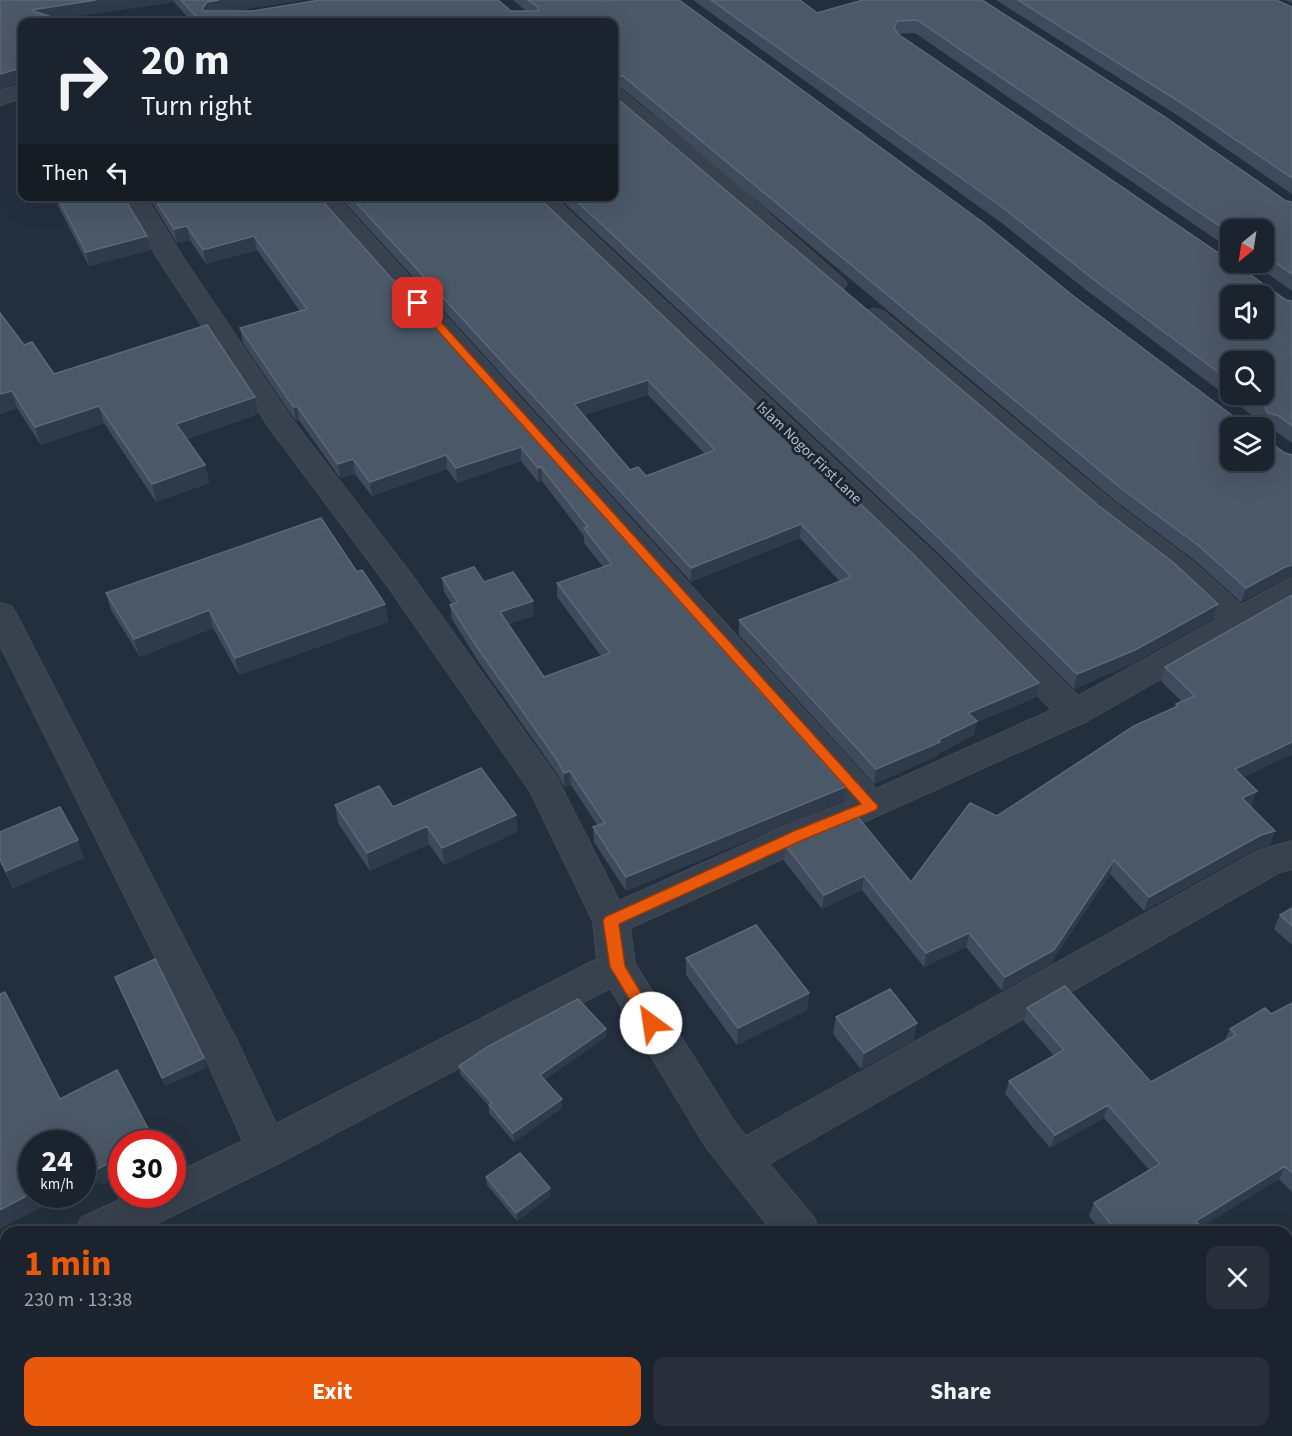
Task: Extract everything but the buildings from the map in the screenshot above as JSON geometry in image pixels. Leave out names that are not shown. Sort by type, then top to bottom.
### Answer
[{"type":"street","points":[[0,98],[18,92]]},
{"type":"street","points":[[618,99],[1107,512],[1182,569],[1239,621]]},
{"type":"street","points":[[136,201],[171,259],[281,424],[400,581],[544,785],[610,921],[617,967],[720,1134],[794,1226]]},
{"type":"street","points":[[326,201],[871,806]]},
{"type":"street","name":"Islam Nogor First Lane","points":[[543,201],[925,562],[1075,714]]},
{"type":"street","points":[[610,921],[1075,714],[1292,590]]},
{"type":"street","points":[[0,614],[225,1057],[267,1149]]},
{"type":"street","points":[[740,1160],[1270,861],[1292,855]]},
{"type":"street","points":[[108,1226],[267,1149],[617,967]]},
{"type":"route","points":[[418,303],[871,806],[800,835],[610,921],[617,967],[651,1023]]}]
